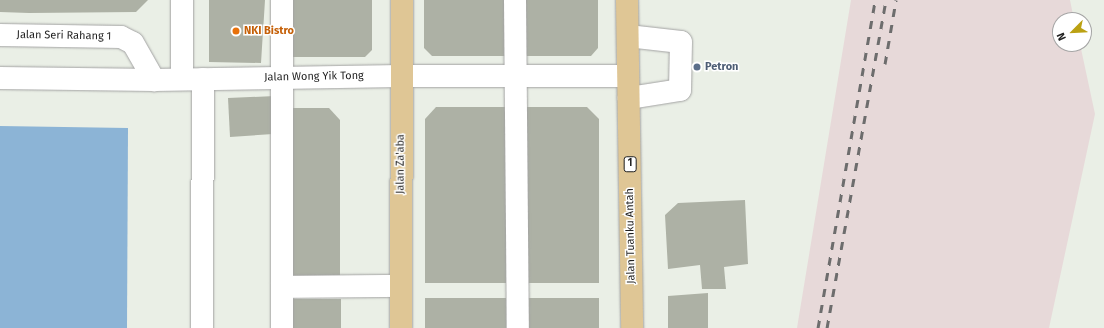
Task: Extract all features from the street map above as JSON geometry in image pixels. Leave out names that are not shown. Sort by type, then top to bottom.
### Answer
[{"type":"highway","name":"Jalan Za'aba","points":[[401,328],[402,0]]},
{"type":"highway","name":"Jalan Tuanku Antah","points":[[627,0],[632,328]]},
{"type":"street","points":[[182,0],[192,79],[202,328]]},
{"type":"street","points":[[282,0],[282,328]]},
{"type":"street","points":[[515,0],[518,328]]},
{"type":"street","name":"Jalan Seri Rahang 1","points":[[0,36],[121,37],[132,43],[143,58],[154,80]]},
{"type":"street","points":[[628,36],[681,42],[680,90],[629,98]]},
{"type":"street","name":"Jalan Wong Yik Tong","points":[[0,78],[154,80],[282,77],[628,76]]},
{"type":"street","points":[[282,287],[401,286]]},
{"type":"shaded area","points":[[851,0],[1070,0],[1072,12],[1052,12],[1052,52],[1082,52],[1095,114],[1049,328],[797,328]]},
{"type":"shaded area","points":[[0,126],[128,128],[127,328],[0,328]]},
{"type":"building","points":[[0,0],[148,0],[136,12],[29,13],[0,12]]},
{"type":"building","name":"NKI Bistro","points":[[209,0],[265,0],[261,63],[209,62]]},
{"type":"building","points":[[291,0],[372,0],[372,50],[365,57],[291,57]]},
{"type":"building","points":[[424,0],[505,0],[505,56],[432,56],[424,48]]},
{"type":"building","points":[[521,0],[598,0],[598,48],[591,56],[521,56]]},
{"type":"building","points":[[275,96],[273,134],[230,137],[228,98]]},
{"type":"building","points":[[436,107],[506,107],[506,283],[425,283],[425,119]]},
{"type":"building","points":[[521,107],[587,107],[599,119],[599,283],[522,283]]},
{"type":"building","points":[[286,108],[329,108],[340,120],[340,283],[286,283]]},
{"type":"building","points":[[745,200],[748,264],[724,267],[726,289],[702,289],[700,265],[668,269],[665,215],[678,203]]},
{"type":"building","points":[[708,293],[708,328],[668,328],[668,296]]},
{"type":"building","points":[[425,298],[506,298],[506,328],[425,328]]},
{"type":"building","points":[[521,298],[599,298],[599,328],[522,328]]},
{"type":"building","points":[[287,299],[341,299],[341,328],[287,328]]},
{"type":"railway","points":[[818,328],[875,0]]},
{"type":"railway","points":[[827,328],[886,0]]},
{"type":"railway","points":[[885,64],[896,0]]},
{"type":"place","name":"NKI Bistro","points":[[236,31]]},
{"type":"place","name":"Petron","points":[[697,67]]}]
